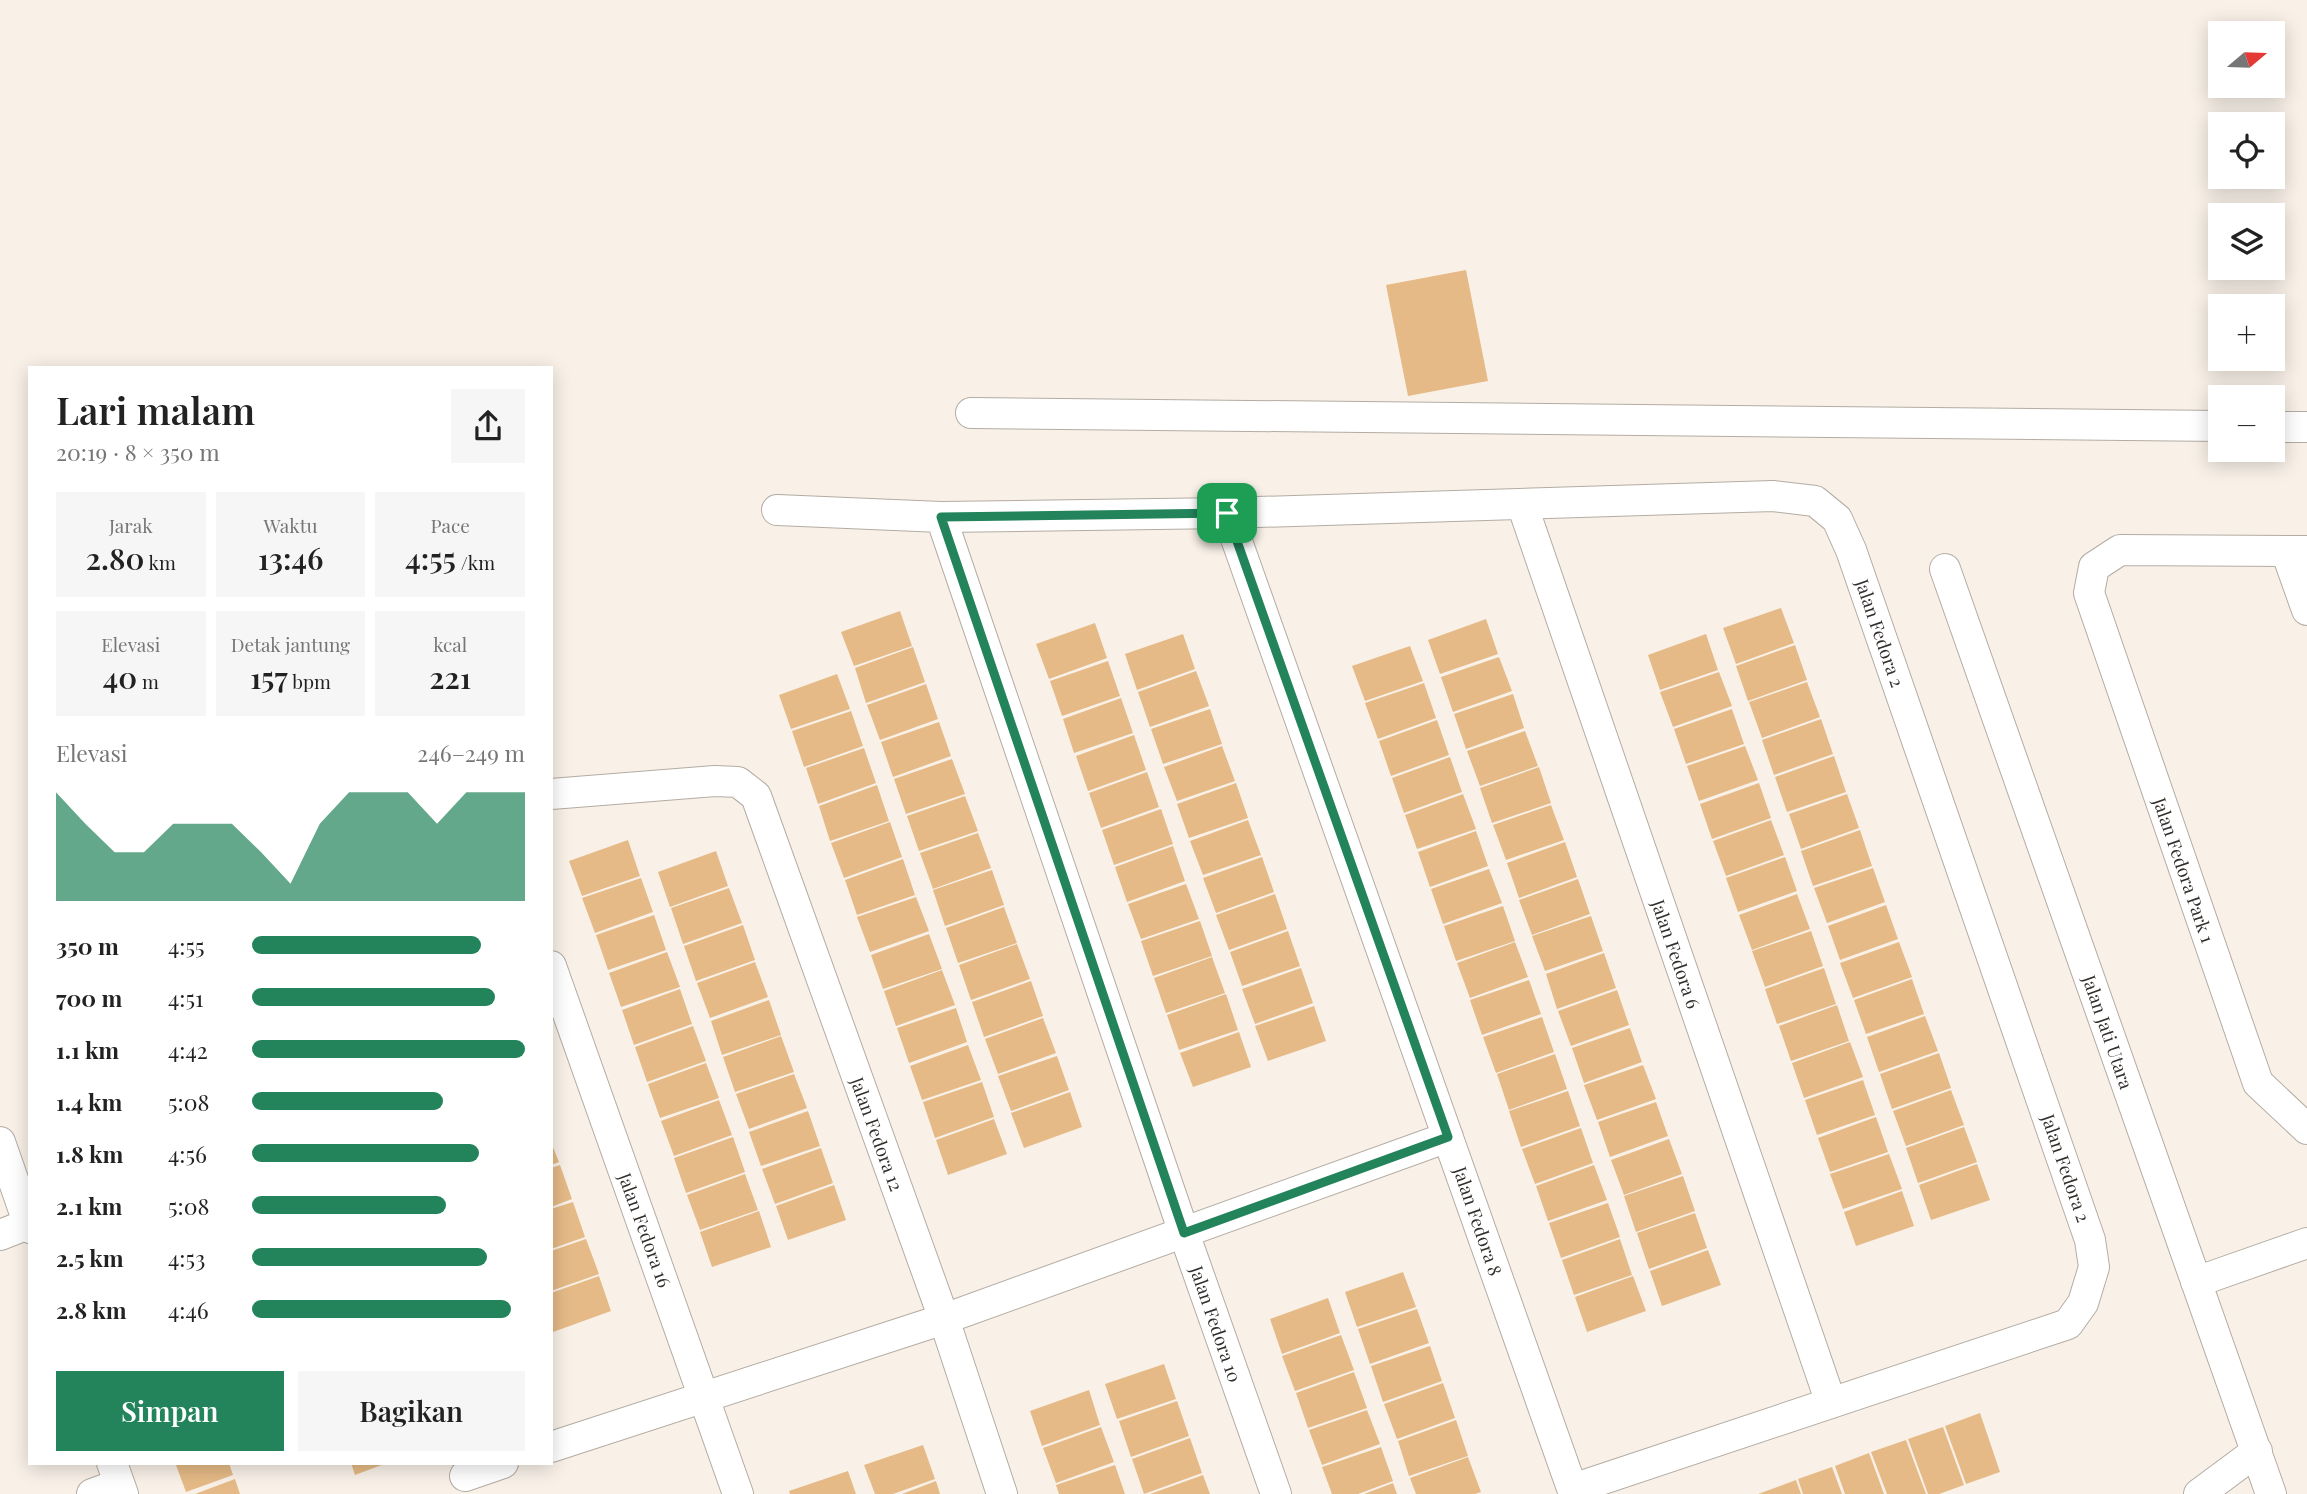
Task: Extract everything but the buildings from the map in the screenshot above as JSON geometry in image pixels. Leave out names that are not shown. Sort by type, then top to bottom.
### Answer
[{"type":"street","points":[[971,413],[2208,426]]},
{"type":"street","points":[[2285,427],[2307,427]]},
{"type":"street","name":"Jalan Fedora 2","points":[[1522,504],[1773,496],[1815,501],[1837,519],[1851,550],[2090,1240],[2094,1267],[2083,1303],[2068,1324],[1573,1492]]},
{"type":"street","points":[[777,510],[941,517],[1227,513],[1522,504]]},
{"type":"street","name":"Jalan Fedora 6","points":[[1522,504],[1831,1403]]},
{"type":"street","name":"Jalan Fedora 8","points":[[1227,513],[1573,1492]]},
{"type":"street","name":"Jalan Fedora 10","points":[[941,517],[1184,1233],[1276,1494]]},
{"type":"street","name":"Jalan Fedora Park 1","points":[[2297,551],[2120,550],[2094,567],[2089,593],[2258,1083],[2307,1129]]},
{"type":"street","points":[[2297,551],[2307,610]]},
{"type":"street","name":"Jalan Jati Utara","points":[[1945,569],[2271,1494]]},
{"type":"street","name":"Jalan Fedora 12","points":[[553,794],[715,781],[738,782],[756,796],[944,1319],[1002,1494]]},
{"type":"street","name":"Jalan Fedora 16","points":[[553,972],[738,1494]]},
{"type":"street","points":[[553,1446],[944,1319],[1448,1137]]},
{"type":"street","points":[[0,1142],[28,1223]]},
{"type":"street","points":[[0,1235],[28,1226]]},
{"type":"street","points":[[2196,1282],[2307,1243]]},
{"type":"street","points":[[2199,1494],[2257,1451]]},
{"type":"street","points":[[466,1478],[498,1465]]},
{"type":"street","points":[[92,1494],[118,1480]]},
{"type":"route","points":[[1227,513],[1448,1137],[1184,1233],[941,517],[1227,513]]}]
